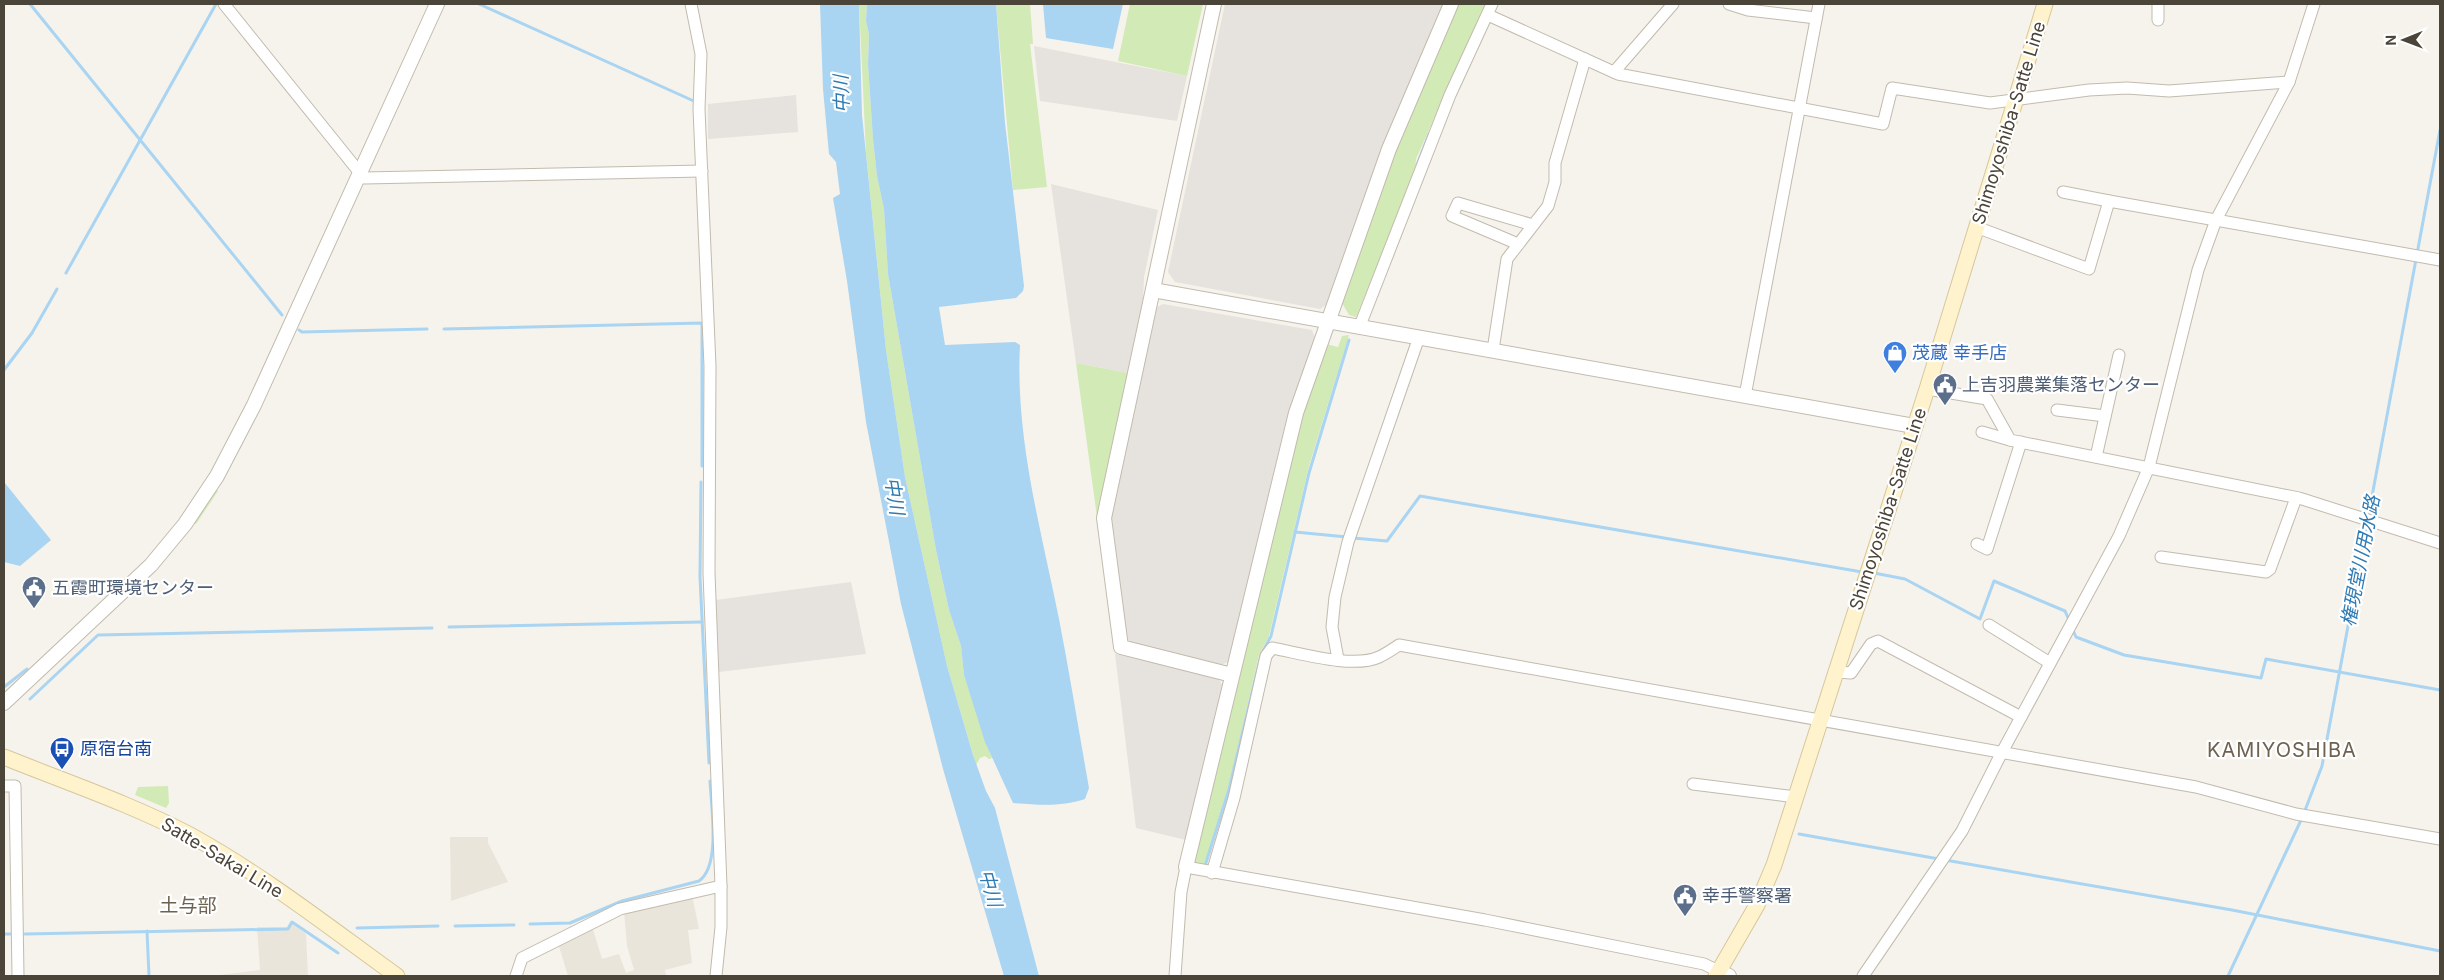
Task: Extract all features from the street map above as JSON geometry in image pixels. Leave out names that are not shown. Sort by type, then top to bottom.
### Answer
[{"type":"main road","name":"Shimoyoshiba-Satte Line","points":[[1722,975],[1757,905],[1774,865],[1926,389],[2045,4]]},
{"type":"main road","name":"Satte-Sakai Line","points":[[4,757],[144,813],[190,835],[252,872],[397,976]]},
{"type":"street","points":[[224,4],[364,178],[702,171]]},
{"type":"street","points":[[4,703],[151,565],[198,505],[217,476],[254,405],[437,4]]},
{"type":"street","points":[[691,4],[701,54],[702,171],[710,366],[709,573],[721,886],[721,927],[716,976]]},
{"type":"street","points":[[1214,4],[1104,518],[1122,647],[1232,675]]},
{"type":"street","points":[[1176,976],[1181,892],[1186,867],[1296,413],[1389,149],[1451,4]]},
{"type":"street","points":[[1359,328],[1450,94],[1492,4]]},
{"type":"street","points":[[1614,72],[1673,4]]},
{"type":"street","points":[[1729,4],[1748,10],[1816,18]]},
{"type":"street","points":[[1745,396],[1819,4]]},
{"type":"street","points":[[2158,4],[2158,20]]},
{"type":"street","points":[[1863,976],[1962,831],[2001,754],[2119,536],[2149,467],[2198,270],[2216,220],[2289,82],[2314,4]]},
{"type":"street","points":[[1488,16],[1614,72],[1883,124],[1892,88],[1990,103],[2088,90],[2127,88],[2169,91],[2289,82]]},
{"type":"street","points":[[1493,350],[1508,259],[1548,206],[1556,182],[1555,163],[1585,59]]},
{"type":"street","points":[[2063,192],[2440,260]]},
{"type":"street","points":[[1976,227],[2089,269],[2109,201]]},
{"type":"street","points":[[1518,244],[1452,216],[1458,203],[1533,224]]},
{"type":"street","points":[[1153,290],[1914,426]]},
{"type":"street","points":[[1338,660],[1333,620],[1335,597],[1348,542],[1419,338]]},
{"type":"street","points":[[2096,457],[2118,356]]},
{"type":"street","points":[[1926,389],[1987,399],[2016,441],[1987,549],[1977,544]]},
{"type":"street","points":[[2057,410],[2105,416]]},
{"type":"street","points":[[1982,432],[2016,441],[2296,498],[2440,543]]},
{"type":"street","points":[[2161,557],[2266,572],[2270,569],[2296,498]]},
{"type":"street","points":[[1989,625],[2050,662]]},
{"type":"street","points":[[1836,672],[1851,673],[1871,644],[1878,641],[2021,717]]},
{"type":"street","points":[[1212,873],[1234,798],[1266,656],[1272,648],[1338,660],[1363,661],[1378,658],[1399,645],[1822,719],[2001,754],[2196,787],[2296,814],[2440,839]]},
{"type":"street","points":[[1693,784],[1796,797]]},
{"type":"street","points":[[4,786],[16,786],[18,976]]},
{"type":"street","points":[[1186,867],[1520,927],[1704,964],[1722,975]]},
{"type":"street","points":[[516,976],[522,958],[620,908],[721,886]]},
{"type":"shaded area","points":[[1225,4],[1443,4],[1383,144],[1326,305],[1320,309],[1175,282],[1168,272]]},
{"type":"shaded area","points":[[1034,46],[1187,76],[1177,121],[1040,101]]},
{"type":"shaded area","points":[[796,95],[798,132],[708,139],[708,104]]},
{"type":"shaded area","points":[[1051,184],[1158,210],[1144,277],[1143,300],[1128,373],[1076,363]]},
{"type":"shaded area","points":[[1163,304],[1312,330],[1315,338],[1287,417],[1228,662],[1221,665],[1132,644],[1127,638],[1111,515],[1157,307]]},
{"type":"shaded area","points":[[851,582],[866,654],[719,672],[716,600]]},
{"type":"shaded area","points":[[1115,654],[1218,678],[1223,686],[1186,840],[1136,828]]},
{"type":"shaded area","points":[[450,837],[488,837],[488,843],[508,882],[451,901]]},
{"type":"shaded area","points":[[692,895],[699,929],[688,930],[692,963],[665,970],[666,976],[568,976],[558,943],[592,926],[602,959],[619,954],[626,973],[634,970],[627,946],[624,911]]},
{"type":"shaded area","points":[[290,922],[306,934],[308,976],[212,976],[260,970],[257,927],[287,927]]},
{"type":"green space","points":[[859,4],[867,4],[866,21],[869,34],[868,64],[873,139],[877,176],[884,209],[888,274],[936,550],[949,610],[961,646],[964,675],[992,758],[989,759],[985,756],[980,758],[976,765],[947,666],[905,477],[886,350],[866,153]]},
{"type":"green space","points":[[996,4],[1030,4],[1033,44],[1030,44],[1047,187],[1013,190]]},
{"type":"green space","points":[[1130,4],[1203,4],[1187,76],[1118,61]]},
{"type":"green space","points":[[1456,4],[1485,4],[1416,159],[1415,172],[1356,317],[1349,315],[1341,301],[1392,157]]},
{"type":"green space","points":[[1349,335],[1309,466],[1269,636],[1259,655],[1230,780],[1204,867],[1195,866],[1192,861],[1301,412],[1326,344],[1338,347],[1342,336]]},
{"type":"green space","points":[[1076,363],[1128,373],[1097,517]]},
{"type":"green space","points":[[215,490],[218,491],[196,524],[192,522]]},
{"type":"green space","points":[[168,786],[169,803],[166,808],[135,795],[138,787]]},
{"type":"water","name":"中川","points":[[820,4],[859,4],[862,115],[886,350],[905,477],[947,666],[973,755],[986,791],[995,808],[1039,976],[1004,976],[943,769],[901,604],[866,422],[847,281],[833,198],[840,194],[836,162],[829,154],[823,89]]},
{"type":"water","points":[[867,4],[996,4],[1005,123],[1024,286],[1023,291],[1016,298],[939,307],[945,345],[1015,342],[1020,345],[1021,414],[1025,449],[1063,640],[1089,788],[1085,799],[1076,802],[1050,805],[1013,803],[985,742],[964,675],[961,646],[949,610],[936,550],[888,274],[884,209],[877,176],[873,139],[868,64],[869,34],[866,21]]},
{"type":"water","points":[[1043,4],[1123,4],[1113,49],[1046,38]]},
{"type":"water","points":[[4,482],[51,540],[20,566],[4,562]]},
{"type":"waterway","points":[[30,4],[282,315]]},
{"type":"waterway","points":[[66,273],[216,4]]},
{"type":"waterway","points":[[479,4],[696,102]]},
{"type":"waterway","name":"権現堂川用水路","points":[[2368,518],[2440,130]]},
{"type":"waterway","points":[[1417,165],[1429,134]]},
{"type":"waterway","points":[[4,370],[32,333],[57,289]]},
{"type":"waterway","points":[[444,329],[702,323],[702,466]]},
{"type":"waterway","points":[[299,330],[302,332],[427,329]]},
{"type":"waterway","points":[[1205,866],[1229,789],[1261,655],[1271,636],[1309,473],[1349,340]]},
{"type":"waterway","points":[[701,482],[700,577],[709,763]]},
{"type":"waterway","points":[[1353,538],[1387,541],[1420,496],[1862,572]]},
{"type":"waterway","name":"権現堂川用水路","points":[[2304,813],[2322,766],[2367,524]]},
{"type":"waterway","points":[[1295,532],[1347,537]]},
{"type":"waterway","points":[[1874,573],[1905,579],[1980,619],[1994,581],[2065,611],[2069,620]]},
{"type":"waterway","points":[[449,627],[702,622]]},
{"type":"waterway","points":[[30,699],[98,635],[432,628]]},
{"type":"waterway","points":[[2072,628],[2076,637],[2124,655],[2261,678],[2266,659],[2440,690]]},
{"type":"waterway","points":[[4,687],[27,669]]},
{"type":"waterway","points":[[530,924],[570,923],[622,901],[699,881],[706,873],[712,849],[713,820],[710,781]]},
{"type":"waterway","name":"権現堂川用水路","points":[[2228,976],[2302,818]]},
{"type":"waterway","points":[[1799,834],[1939,859]]},
{"type":"waterway","points":[[1945,860],[2232,910],[2440,951]]},
{"type":"waterway","points":[[25,934],[288,929],[292,922],[338,953]]},
{"type":"waterway","points":[[455,926],[514,925]]},
{"type":"waterway","points":[[357,928],[438,926]]},
{"type":"waterway","points":[[147,931],[149,976]]},
{"type":"waterway","points":[[4,934],[10,934]]},
{"type":"place","name":"茂蔵 幸手店","points":[[1895,374]]},
{"type":"place","name":"上吉羽農業集落センター","points":[[1945,406]]},
{"type":"place","name":"五霞町環境センター","points":[[34,609]]},
{"type":"place","name":"原宿台南","points":[[62,770]]},
{"type":"place","name":"幸手警察署","points":[[1685,917]]},
{"type":"district","name":"KAMIYOSHIBA","points":[[2282,750]]},
{"type":"district","name":"土与部","points":[[188,905]]}]
